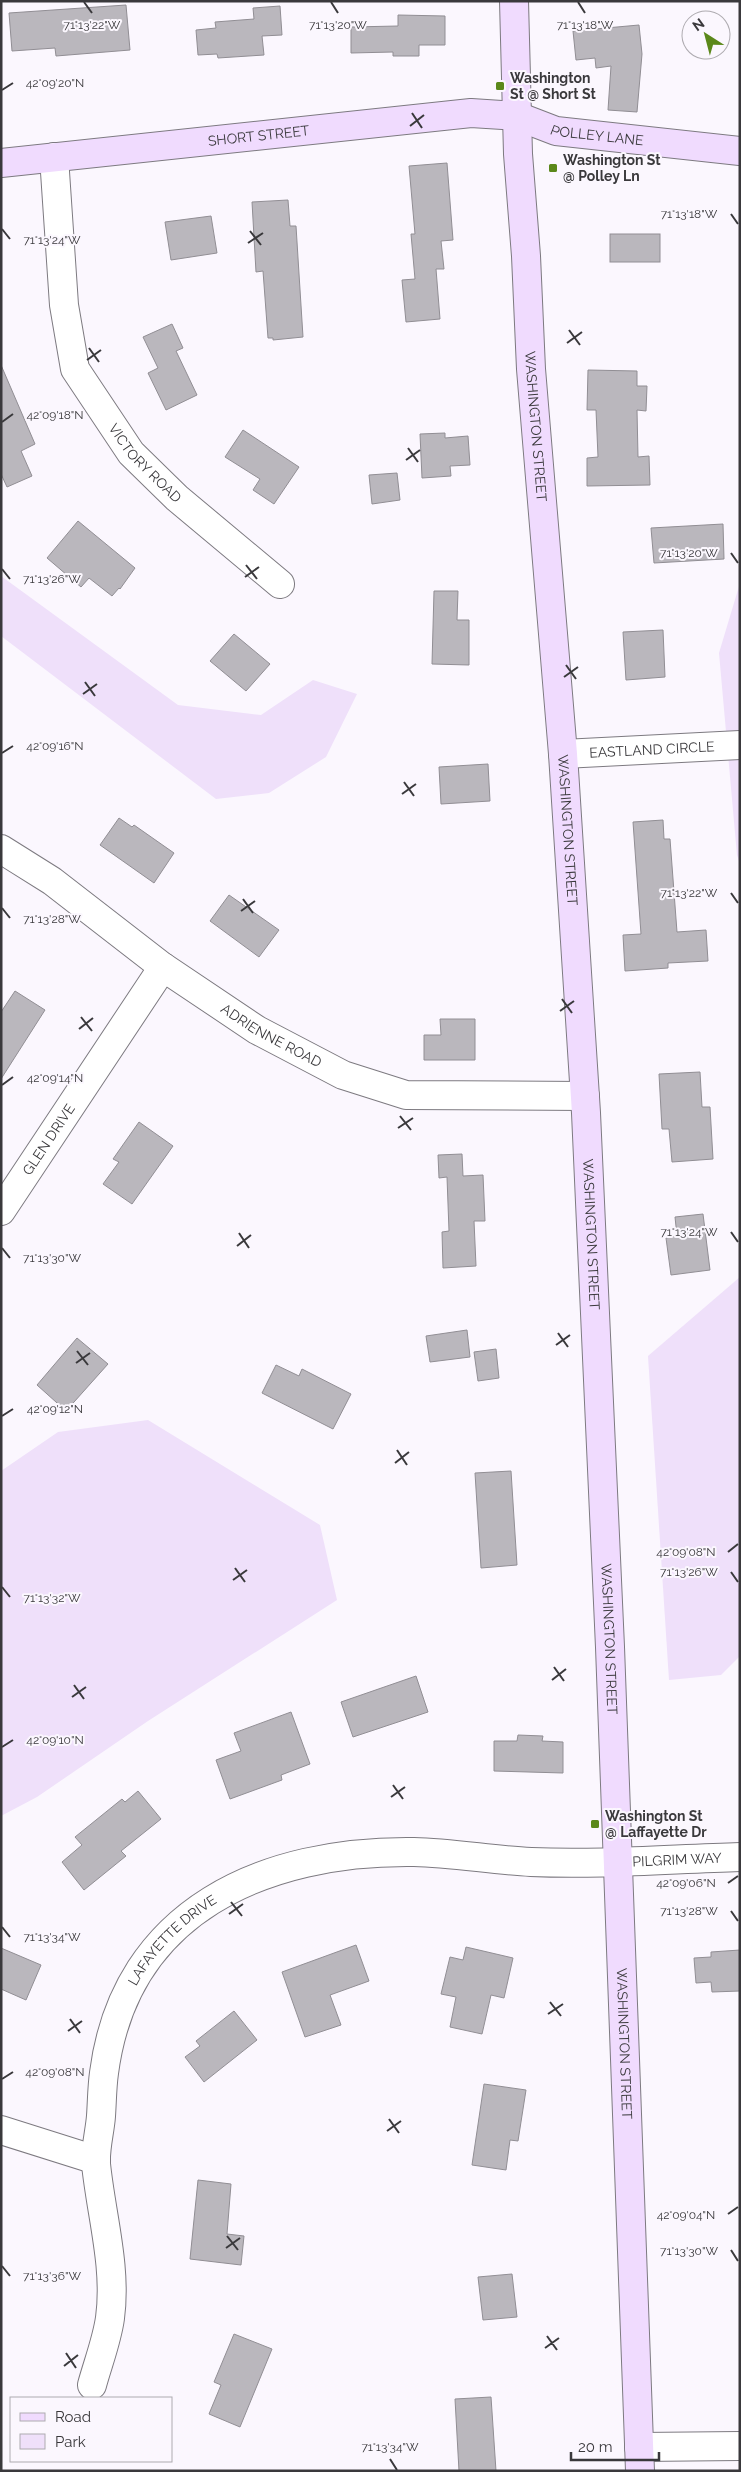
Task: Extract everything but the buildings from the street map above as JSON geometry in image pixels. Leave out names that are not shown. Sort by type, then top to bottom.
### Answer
[{"type":"main road","name":"WASHINGTON STREET","points":[[514,1],[517,116],[531,369],[563,754],[585,1096],[610,1647],[639,2459]]},
{"type":"main road","name":"SHORT STREET","points":[[1,163],[471,113],[517,116]]},
{"type":"main road","name":"POLLEY LANE","points":[[517,116],[556,131],[740,152]]},
{"type":"street","name":"VICTORY ROAD","points":[[54,158],[64,305],[75,369],[131,453],[177,498],[280,584]]},
{"type":"street","name":"EASTLAND CIRCLE","points":[[563,754],[740,745]]},
{"type":"street","name":"ADRIENNE ROAD","points":[[1,849],[52,881],[163,967],[257,1030],[343,1075],[406,1095],[585,1096]]},
{"type":"street","name":"GLEN DRIVE","points":[[1,1211],[163,967]]},
{"type":"street","name":"LAFAYETTE DRIVE","points":[[92,2385],[110,2318],[111,2270],[96,2160],[110,2032],[131,1981],[160,1942],[201,1906],[239,1885],[291,1865],[343,1857],[415,1852],[533,1862],[617,1861]]},
{"type":"street","name":"PILGRIM WAY","points":[[617,1861],[740,1857]]},
{"type":"street","points":[[1,2130],[96,2160]]},
{"type":"street","points":[[639,2459],[740,2446]]},
{"type":"green space","points":[[1,576],[178,705],[261,715],[313,680],[357,694],[326,757],[269,793],[216,799],[1,636]]},
{"type":"green space","points":[[740,583],[740,864],[737,855],[719,653]]},
{"type":"green space","points":[[740,1277],[740,1656],[721,1675],[669,1680],[648,1356]]},
{"type":"green space","points":[[148,1420],[320,1525],[337,1600],[148,1721],[37,1797],[1,1816],[1,1471],[58,1432]]},
{"type":"place","name":"Washington St @ Short St","points":[[500,86]]},
{"type":"place","name":"Washington St @ Polley Ln","points":[[553,168]]},
{"type":"place","name":"Washington St @ Laffayette Dr","points":[[595,1824]]}]
